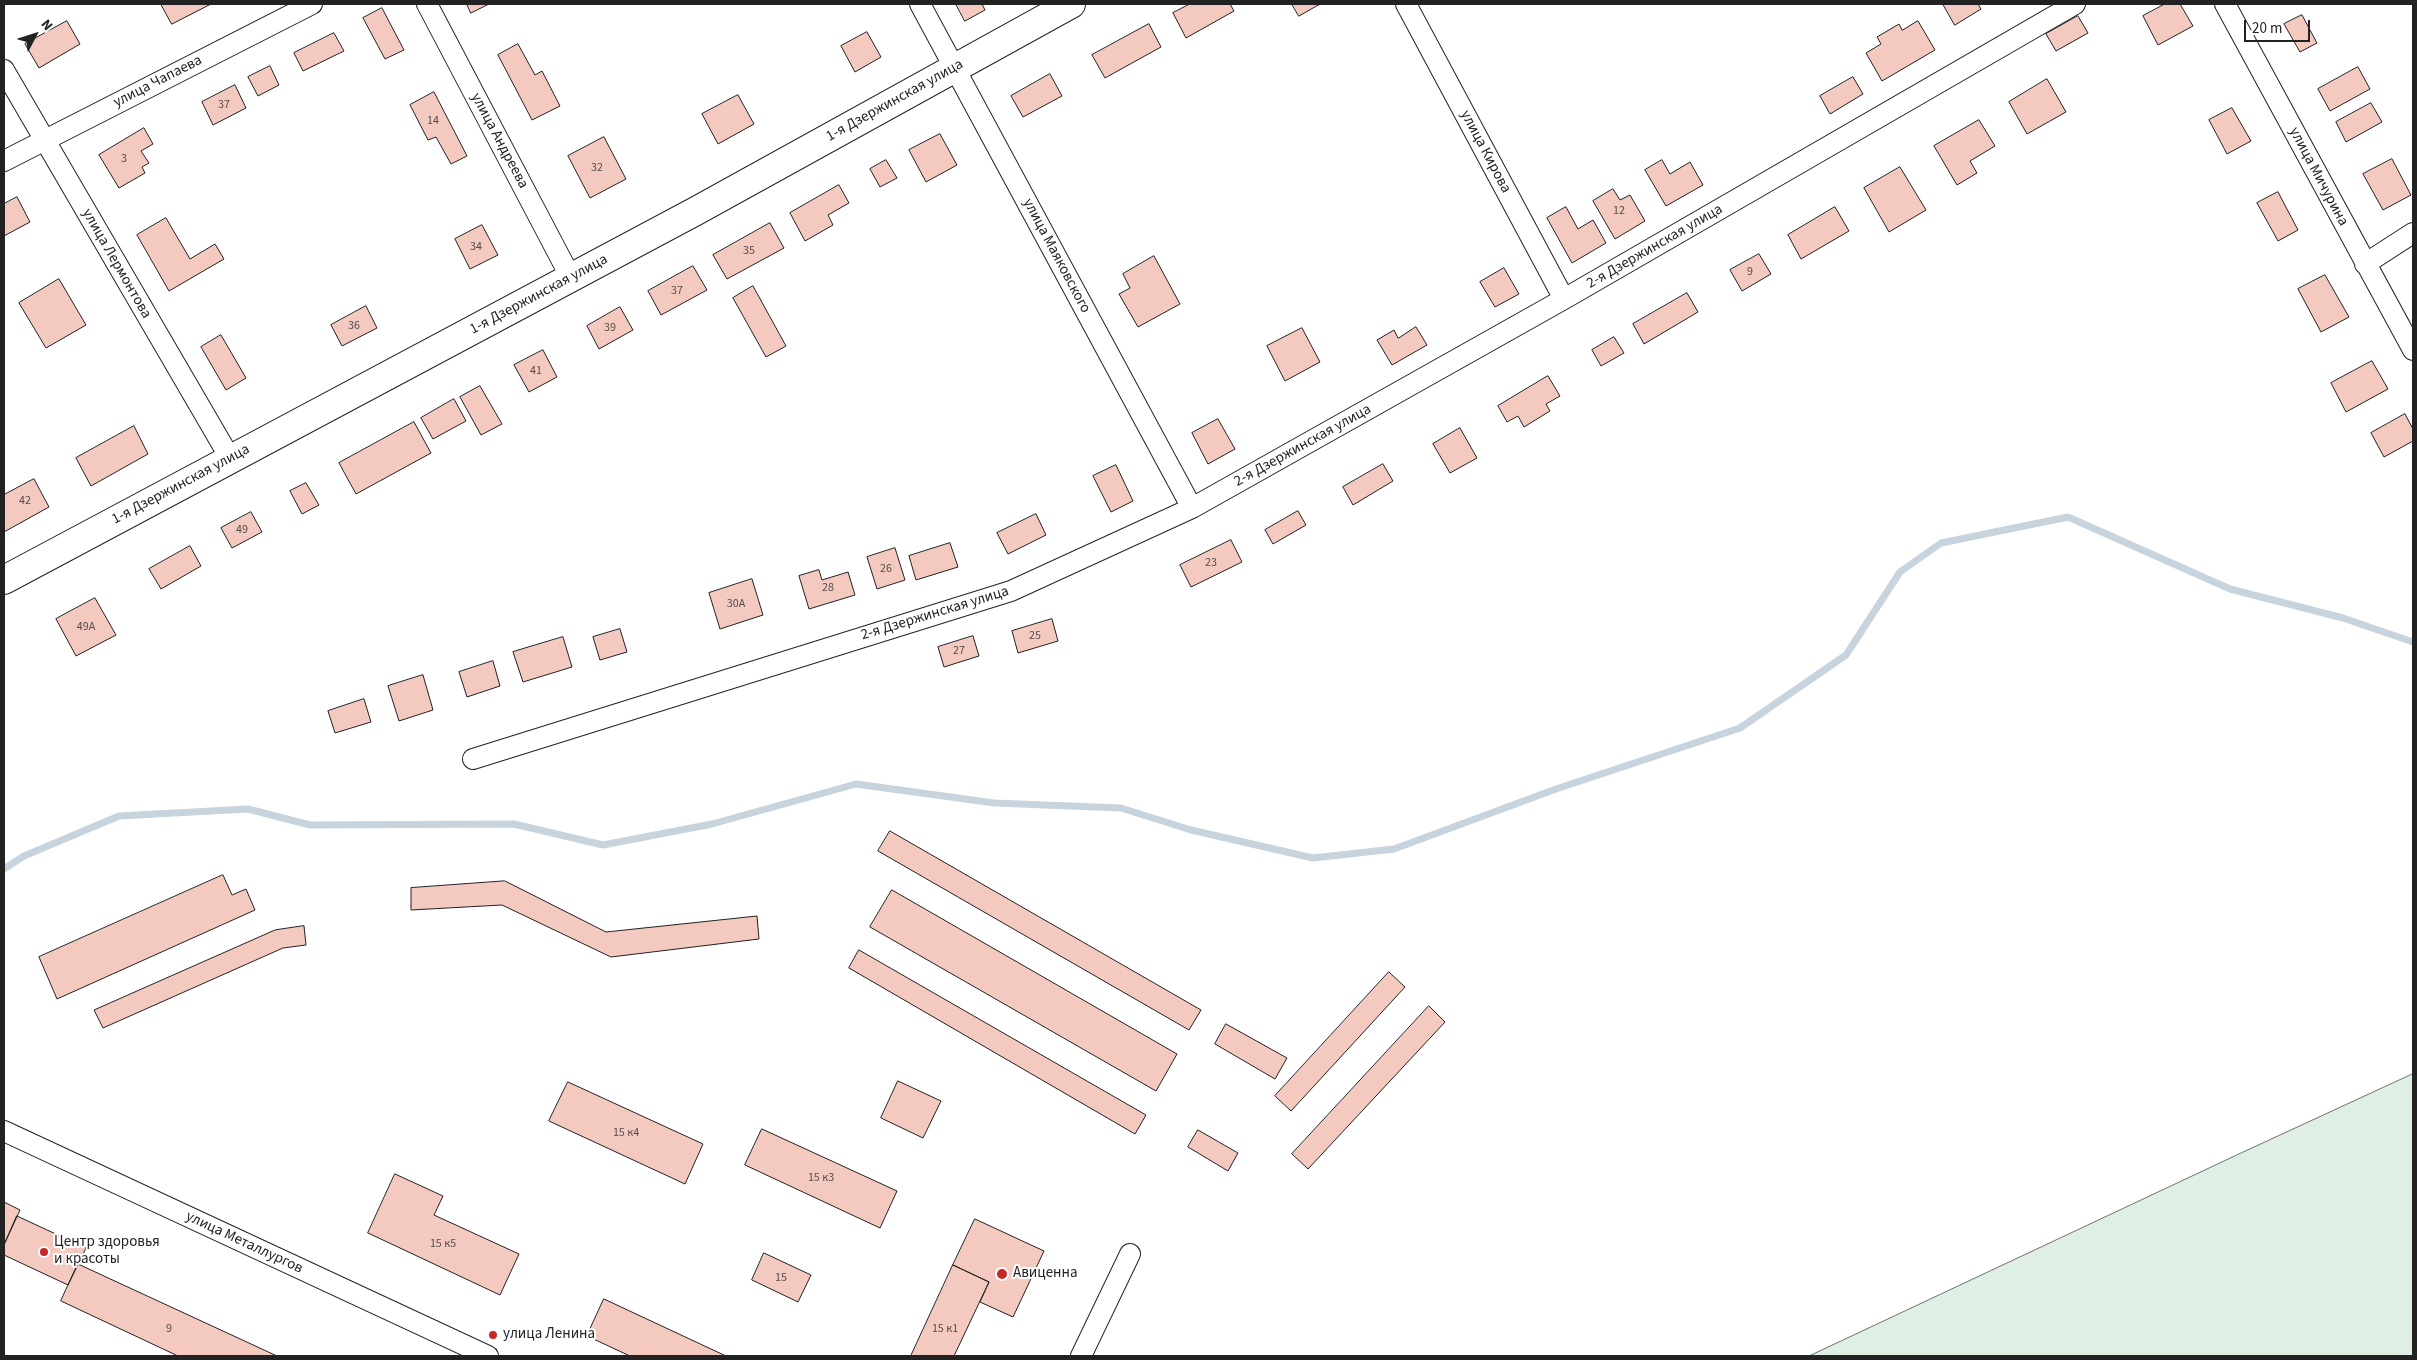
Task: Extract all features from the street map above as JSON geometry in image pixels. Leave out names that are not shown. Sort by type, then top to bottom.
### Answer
[{"type":"street","name":"улица Чапаева","points":[[4,161],[312,4]]},
{"type":"street","name":"улица Андреева","points":[[427,4],[571,278]]},
{"type":"street","name":"улица Маяковского","points":[[920,4],[1192,508]]},
{"type":"street","name":"1-я Дзержинская улица","points":[[4,580],[230,458],[696,212],[1071,4]]},
{"type":"street","name":"улица Кирова","points":[[1406,4],[1564,299]]},
{"type":"street","name":"2-я Дзержинская улица","points":[[473,759],[1011,591],[1192,508],[1564,299],[2075,4]]},
{"type":"street","name":"улица Мичурина","points":[[2225,4],[2413,350]]},
{"type":"street","name":"улица Лермонтова","points":[[4,70],[230,458]]},
{"type":"street","points":[[2365,264],[2413,233]]},
{"type":"street","name":"улица Металлургов","points":[[4,1131],[487,1356]]},
{"type":"street","points":[[1081,1356],[1130,1254]]},
{"type":"green space","points":[[2413,1074],[2413,1356],[1809,1356],[2241,1153]]},
{"type":"building","points":[[161,4],[211,4],[172,24]]},
{"type":"building","points":[[467,4],[489,4],[471,13]]},
{"type":"building","points":[[956,4],[982,4],[985,10],[965,21]]},
{"type":"building","points":[[1190,4],[1230,4],[1234,11],[1186,38],[1173,13]]},
{"type":"building","points":[[1292,4],[1320,4],[1299,16]]},
{"type":"building","points":[[1943,4],[1978,4],[1981,9],[1955,25]]},
{"type":"building","points":[[2165,4],[2180,4],[2193,26],[2158,45],[2143,16]]},
{"type":"building","points":[[382,8],[404,50],[385,59],[363,18]]},
{"type":"building","points":[[2302,15],[2317,43],[2300,52],[2284,24]]},
{"type":"building","points":[[2078,16],[2088,33],[2056,51],[2046,34]]},
{"type":"building","points":[[67,21],[80,44],[39,68],[25,44]]},
{"type":"building","points":[[1918,21],[1935,50],[1882,81],[1866,53],[1881,44],[1877,37],[1899,24],[1902,30]]},
{"type":"building","points":[[1149,24],[1161,47],[1105,78],[1092,55]]},
{"type":"building","points":[[867,32],[881,57],[855,72],[841,46]]},
{"type":"building","points":[[334,33],[344,51],[303,71],[294,53]]},
{"type":"building","points":[[518,44],[535,75],[542,71],[560,106],[532,120],[498,55]]},
{"type":"building","points":[[270,66],[279,85],[258,96],[248,77]]},
{"type":"building","points":[[2358,67],[2370,89],[2330,111],[2318,89]]},
{"type":"building","points":[[1050,74],[1062,96],[1023,117],[1011,96]]},
{"type":"building","points":[[1853,77],[1863,94],[1830,114],[1820,96]]},
{"type":"building","points":[[2047,79],[2066,112],[2027,134],[2009,102]]},
{"type":"building","points":[[235,85],[246,108],[213,125],[202,102]]},
{"type":"building","points":[[434,92],[467,156],[451,164],[436,137],[428,140],[410,105]]},
{"type":"building","points":[[738,95],[754,124],[718,144],[702,114]]},
{"type":"building","points":[[2371,103],[2382,122],[2346,142],[2336,122]]},
{"type":"building","points":[[2232,108],[2251,141],[2227,154],[2209,120]]},
{"type":"building","points":[[1979,120],[1995,146],[1970,161],[1977,173],[1957,185],[1934,146]]},
{"type":"building","points":[[144,128],[153,144],[141,151],[149,163],[142,167],[145,173],[119,188],[99,155]]},
{"type":"building","points":[[940,134],[957,165],[926,182],[909,150]]},
{"type":"building","points":[[604,137],[626,179],[590,198],[568,156]]},
{"type":"building","points":[[2392,159],[2411,195],[2383,210],[2363,174]]},
{"type":"building","points":[[886,160],[897,178],[880,187],[870,169]]},
{"type":"building","points":[[1662,160],[1670,174],[1690,162],[1703,185],[1666,206],[1645,170]]},
{"type":"building","points":[[1900,167],[1926,210],[1889,232],[1864,188]]},
{"type":"building","points":[[839,185],[849,203],[828,215],[833,225],[805,241],[790,213]]},
{"type":"building","points":[[1613,189],[1620,200],[1630,195],[1645,221],[1615,239],[1593,201]]},
{"type":"building","points":[[2278,192],[2298,230],[2278,241],[2257,203]]},
{"type":"building","points":[[17,197],[30,222],[4,236],[4,204]]},
{"type":"building","points":[[1566,207],[1578,229],[1593,220],[1606,243],[1572,263],[1547,218]]},
{"type":"building","points":[[1835,207],[1849,231],[1801,259],[1788,235]]},
{"type":"building","points":[[166,218],[190,259],[215,244],[224,259],[169,291],[137,235]]},
{"type":"building","points":[[770,223],[784,248],[727,279],[713,255]]},
{"type":"building","points":[[482,225],[498,255],[470,269],[455,239]]},
{"type":"building","points":[[1759,254],[1771,274],[1742,291],[1730,270]]},
{"type":"building","points":[[1154,256],[1180,304],[1138,327],[1119,294],[1130,288],[1123,274]]},
{"type":"building","points":[[693,266],[707,290],[661,315],[648,291]]},
{"type":"building","points":[[1504,268],[1519,294],[1495,307],[1480,282]]},
{"type":"building","points":[[2325,275],[2349,317],[2321,332],[2298,289]]},
{"type":"building","points":[[59,279],[86,325],[46,348],[19,303]]},
{"type":"building","points":[[753,286],[786,346],[766,357],[733,298]]},
{"type":"building","points":[[1687,293],[1698,312],[1644,344],[1633,324]]},
{"type":"building","points":[[366,306],[377,328],[342,346],[331,325]]},
{"type":"building","points":[[620,307],[633,330],[599,349],[587,326]]},
{"type":"building","points":[[1416,327],[1427,345],[1392,365],[1377,340],[1394,330],[1398,338]]},
{"type":"building","points":[[1302,328],[1320,362],[1285,381],[1267,346]]},
{"type":"building","points":[[221,335],[246,378],[226,390],[201,347]]},
{"type":"building","points":[[1614,337],[1624,353],[1601,366],[1592,350]]},
{"type":"building","points":[[543,350],[557,377],[529,392],[514,365]]},
{"type":"building","points":[[2372,361],[2388,389],[2346,412],[2331,383]]},
{"type":"building","points":[[1548,376],[1560,396],[1546,404],[1550,411],[1524,427],[1518,416],[1507,422],[1498,406]]},
{"type":"building","points":[[480,386],[502,424],[481,435],[460,397]]},
{"type":"building","points":[[454,399],[466,421],[433,439],[421,418]]},
{"type":"building","points":[[2405,414],[2413,429],[2413,441],[2384,457],[2371,433]]},
{"type":"building","points":[[1218,419],[1235,449],[1208,464],[1192,433]]},
{"type":"building","points":[[414,422],[431,453],[356,494],[339,463]]},
{"type":"building","points":[[134,426],[148,454],[91,486],[76,458]]},
{"type":"building","points":[[1460,428],[1477,458],[1450,473],[1433,444]]},
{"type":"building","points":[[1383,464],[1393,481],[1353,505],[1343,487]]},
{"type":"building","points":[[1116,465],[1133,501],[1111,512],[1093,476]]},
{"type":"building","points":[[34,479],[49,507],[4,532],[4,495]]},
{"type":"building","points":[[306,483],[319,505],[302,514],[290,491]]},
{"type":"building","points":[[1298,511],[1306,525],[1273,544],[1265,530]]},
{"type":"building","points":[[251,512],[262,532],[232,548],[221,528]]},
{"type":"building","points":[[1036,514],[1046,535],[1008,554],[997,533]]},
{"type":"building","points":[[1231,540],[1242,562],[1191,587],[1180,565]]},
{"type":"building","points":[[950,543],[958,567],[916,580],[909,556]]},
{"type":"building","points":[[190,546],[201,566],[161,589],[149,569]]},
{"type":"building","points":[[895,548],[905,580],[877,589],[867,557]]},
{"type":"building","points":[[819,570],[822,580],[848,572],[855,595],[809,609],[799,576]]},
{"type":"building","points":[[752,579],[763,615],[720,629],[709,593]]},
{"type":"building","points":[[95,598],[116,635],[76,656],[56,619]]},
{"type":"building","points":[[1052,619],[1058,641],[1018,653],[1012,631]]},
{"type":"building","points":[[620,629],[627,652],[600,660],[593,637]]},
{"type":"building","points":[[973,636],[979,656],[944,667],[938,647]]},
{"type":"building","points":[[563,637],[572,667],[523,682],[513,652]]},
{"type":"building","points":[[493,661],[500,686],[467,697],[459,672]]},
{"type":"building","points":[[423,675],[433,710],[399,721],[388,686]]},
{"type":"building","points":[[364,699],[371,722],[335,733],[328,711]]},
{"type":"building","points":[[890,831],[1201,1010],[1189,1030],[878,851]]},
{"type":"building","points":[[223,875],[232,895],[246,889],[255,910],[57,999],[39,957]]},
{"type":"building","points":[[505,881],[606,932],[757,916],[759,939],[611,957],[502,905],[411,910],[411,888]]},
{"type":"building","points":[[892,890],[1177,1054],[1156,1091],[870,927]]},
{"type":"building","points":[[304,926],[306,945],[283,948],[103,1028],[94,1010],[275,930]]},
{"type":"building","points":[[859,950],[1146,1115],[1135,1134],[849,968]]},
{"type":"building","points":[[1389,972],[1405,987],[1291,1111],[1275,1096]]},
{"type":"building","points":[[1429,1006],[1445,1022],[1308,1169],[1292,1154]]},
{"type":"building","points":[[1226,1024],[1287,1058],[1275,1079],[1215,1044]]},
{"type":"building","points":[[898,1081],[941,1101],[923,1138],[881,1118]]},
{"type":"building","points":[[568,1082],[703,1144],[685,1184],[549,1121]]},
{"type":"building","points":[[762,1129],[897,1191],[880,1228],[745,1165]]},
{"type":"building","points":[[1198,1130],[1238,1153],[1228,1171],[1188,1147]]},
{"type":"building","points":[[395,1174],[443,1196],[434,1215],[519,1254],[500,1295],[368,1233]]},
{"type":"building","points":[[4,1202],[20,1210],[4,1245]]},
{"type":"building","name":"Центр здоровья и красоты","points":[[17,1216],[86,1248],[68,1285],[4,1255],[4,1245]]},
{"type":"building","name":"Авиценна","points":[[975,1219],[1044,1251],[1013,1317],[980,1302],[989,1282],[953,1265]]},
{"type":"building","points":[[764,1253],[811,1275],[798,1302],[752,1280]]},
{"type":"building","points":[[78,1264],[277,1356],[178,1356],[61,1301]]},
{"type":"building","points":[[953,1265],[989,1282],[954,1356],[911,1356]]},
{"type":"building","points":[[604,1299],[726,1356],[630,1356],[587,1336]]},
{"type":"waterway","points":[[4,869],[24,856],[119,816],[248,809],[310,825],[514,824],[603,845],[712,824],[856,784],[994,803],[1121,808],[1191,830],[1313,858],[1394,849],[1556,789],[1740,728],[1846,655],[1900,572],[1941,543],[2068,517],[2230,589],[2343,618],[2413,642]]},
{"type":"place","name":"Центр здоровья и красоты","points":[[44,1252]]},
{"type":"place","name":"Авиценна","points":[[1002,1274]]},
{"type":"place","name":"улица Ленина","points":[[493,1335]]}]
